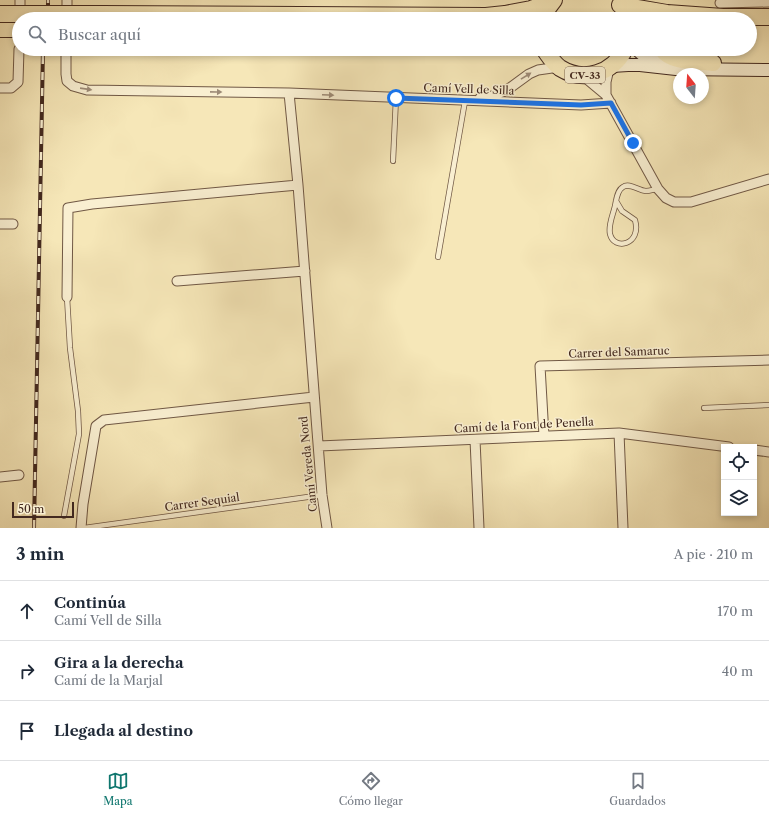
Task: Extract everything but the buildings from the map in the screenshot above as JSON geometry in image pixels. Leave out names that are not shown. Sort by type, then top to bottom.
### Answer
[{"type":"highway","points":[[515,12],[531,9],[553,1]]},
{"type":"highway","points":[[545,12],[553,1]]},
{"type":"highway","points":[[618,2],[663,12]]},
{"type":"highway","points":[[618,2],[623,12]]},
{"type":"highway","points":[[715,12],[721,10]]},
{"type":"highway","points":[[685,12],[721,10],[735,12]]},
{"type":"highway","points":[[0,14],[12,14]]},
{"type":"highway","points":[[757,15],[769,17]]},
{"type":"highway","points":[[0,29],[12,30]]},
{"type":"highway","name":"CV-33","points":[[548,56],[559,68],[570,73],[582,75],[596,74],[610,67],[618,61],[621,56]]},
{"type":"highway","points":[[670,56],[674,58],[713,62]]},
{"type":"street","points":[[20,0],[20,12]]},
{"type":"street","points":[[67,0],[67,12]]},
{"type":"street","points":[[721,10],[769,2]]},
{"type":"street","points":[[0,88],[11,88],[18,82],[20,56]]},
{"type":"street","name":"Camí Vell de Silla","points":[[66,56],[67,81],[73,86],[87,90],[289,93],[581,105],[608,99]]},
{"type":"street","points":[[646,56],[672,64],[701,64],[713,62],[769,63]]},
{"type":"street","name":"CV-33","points":[[610,67],[628,64],[676,69],[769,70]]},
{"type":"street","points":[[608,99],[606,82],[610,67]]},
{"type":"street","points":[[465,101],[492,96],[507,90],[529,74],[538,70],[559,68]]},
{"type":"street","points":[[582,75],[608,99],[658,189],[666,198],[674,202],[691,202],[769,179]]},
{"type":"street","points":[[177,281],[305,270],[289,93]]},
{"type":"street","points":[[67,297],[68,208],[100,203],[298,186]]},
{"type":"street","points":[[0,224],[13,224]]},
{"type":"street","name":"Camí Vereda Nord","points":[[305,270],[322,495],[327,528]]},
{"type":"street","name":"Carrer del Samaruc","points":[[544,436],[540,366],[769,360]]},
{"type":"street","points":[[81,528],[83,504],[96,426],[104,420],[314,397]]},
{"type":"street","points":[[619,433],[623,528]]},
{"type":"street","name":"Camí de la Font de Penella","points":[[318,446],[619,433],[721,446]]},
{"type":"street","points":[[475,440],[479,528]]},
{"type":"street","points":[[757,450],[769,452]]},
{"type":"street","points":[[0,477],[19,475]]},
{"type":"lane","points":[[393,161],[396,98]]},
{"type":"lane","points":[[438,257],[465,101]]},
{"type":"lane","points":[[616,201],[622,211],[635,220],[637,225],[636,232],[632,239],[626,244],[618,243],[613,240],[610,235],[610,227],[616,201],[621,188],[628,185],[646,191],[658,189]]},
{"type":"lane","points":[[64,516],[79,434],[78,411],[70,348],[67,297]]},
{"type":"lane","points":[[704,408],[769,405]]},
{"type":"lane","name":"Carrer Sequial","points":[[84,528],[322,495]]},
{"type":"railway","points":[[48,0],[48,12]]},
{"type":"railway","points":[[34,528],[43,56]]},
{"type":"route","points":[[396,98],[581,105],[611,103],[633,143]]}]
